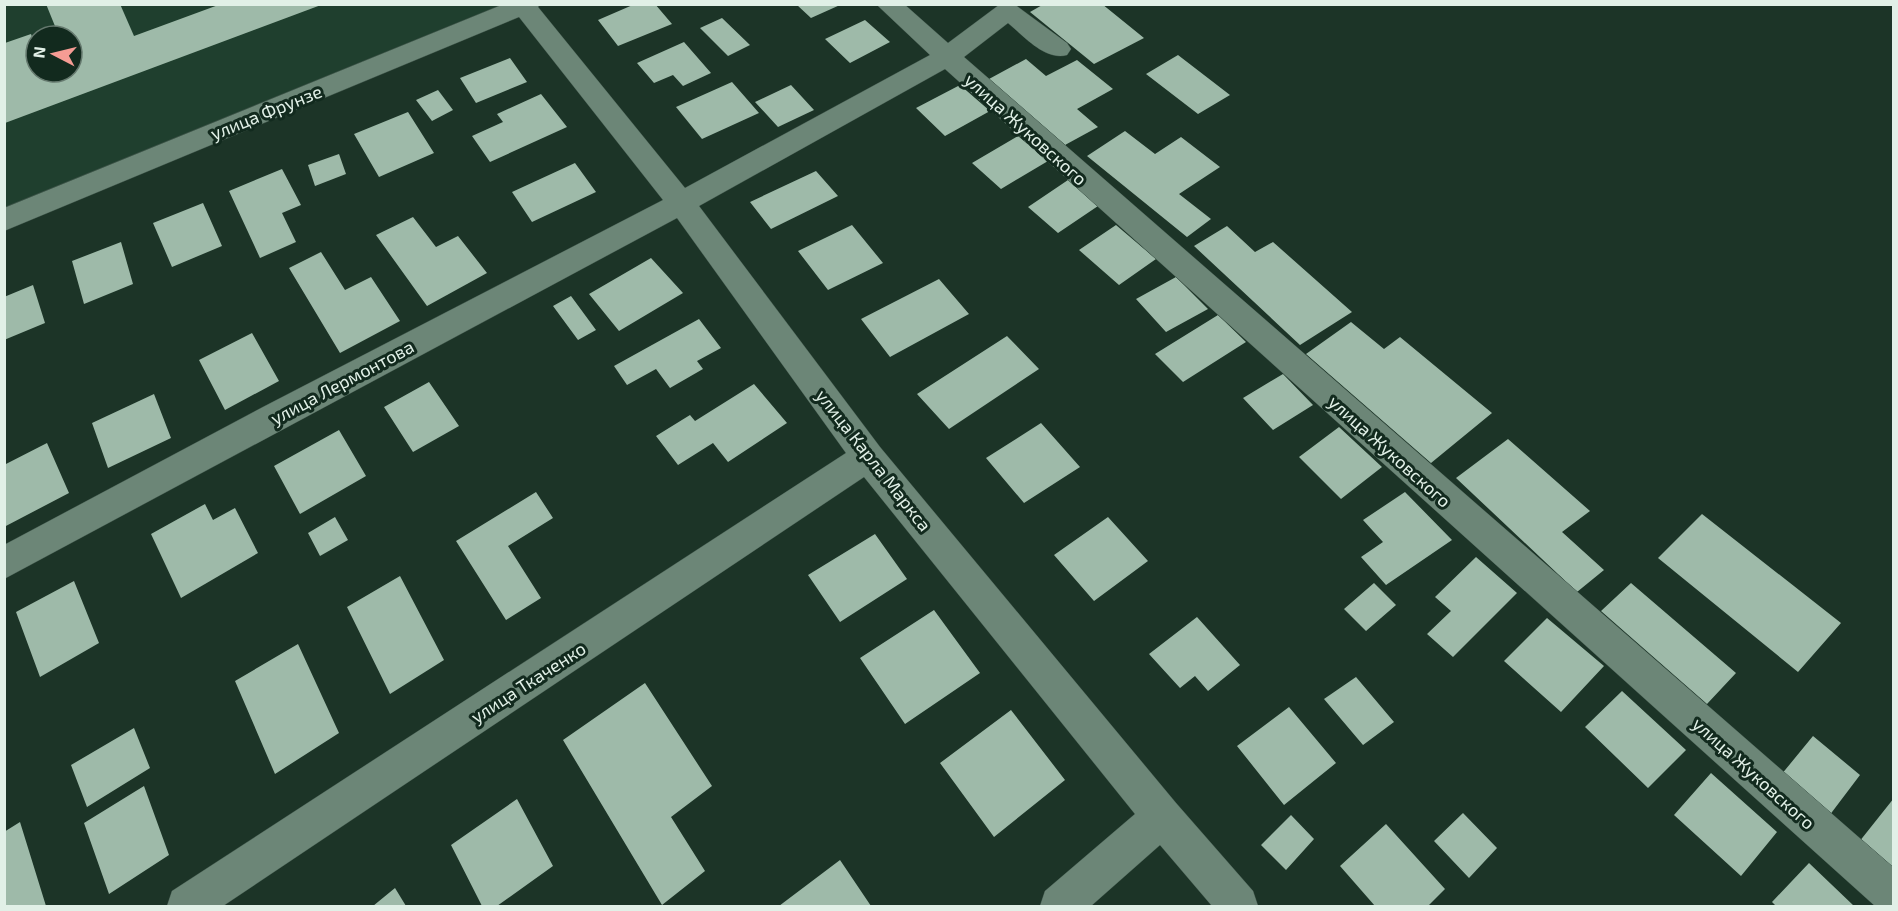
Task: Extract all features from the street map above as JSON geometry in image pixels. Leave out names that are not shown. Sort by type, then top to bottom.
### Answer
[{"type":"street","name":"улица Жуковского","points":[[888,4],[1893,896]]},
{"type":"street","name":"улица Карла Маркса","points":[[525,5],[681,203],[868,457],[1162,817],[1238,906]]},
{"type":"street","name":"улица Фрунзе","points":[[4,220],[525,5]]},
{"type":"street","name":"улица Лермонтова","points":[[4,563],[285,411],[681,203],[946,57],[1008,11],[1058,49]]},
{"type":"street","name":"улица Ткаченко","points":[[187,906],[868,457]]},
{"type":"street","points":[[1060,906],[1162,817]]},
{"type":"shaded area","points":[[5,5],[509,5],[5,227]]},
{"type":"building","points":[[46,4],[120,4],[134,36],[221,4],[321,5],[5,123],[5,43],[24,36],[24,84],[84,84],[84,24],[54,24]]},
{"type":"building","points":[[635,4],[655,4],[672,24],[618,46],[598,20]]},
{"type":"building","points":[[1044,4],[1102,4],[1144,38],[1094,64],[1030,12]]},
{"type":"building","points":[[797,5],[840,5],[811,18]]},
{"type":"building","points":[[722,18],[750,45],[728,56],[700,28]]},
{"type":"building","points":[[865,20],[890,42],[850,63],[825,39]]},
{"type":"building","points":[[684,42],[711,73],[683,86],[673,75],[654,83],[637,63]]},
{"type":"building","points":[[1178,55],[1230,95],[1198,114],[1146,74]]},
{"type":"building","points":[[510,58],[527,82],[476,103],[460,78]]},
{"type":"building","points":[[1026,59],[1046,76],[1077,60],[1113,89],[1077,109],[1098,127],[1065,145],[989,79]]},
{"type":"building","points":[[732,82],[759,113],[702,139],[676,107]]},
{"type":"building","points":[[791,85],[814,110],[778,127],[755,102]]},
{"type":"building","points":[[960,85],[990,111],[945,136],[916,108]]},
{"type":"building","points":[[438,90],[453,110],[432,121],[416,100]]},
{"type":"building","points":[[541,94],[567,127],[490,162],[472,136],[503,122],[497,114]]},
{"type":"building","points":[[408,112],[434,153],[379,177],[354,134]]},
{"type":"building","points":[[1125,131],[1155,154],[1181,137],[1220,167],[1179,194],[1211,219],[1187,237],[1087,156]]},
{"type":"building","points":[[1018,136],[1048,161],[1001,189],[972,163]]},
{"type":"building","points":[[339,154],[346,174],[315,186],[308,165]]},
{"type":"building","points":[[575,163],[596,192],[532,222],[512,192]]},
{"type":"building","points":[[282,169],[301,205],[282,213],[296,242],[260,258],[229,191]]},
{"type":"building","points":[[816,171],[838,196],[771,229],[750,202]]},
{"type":"building","points":[[1068,180],[1098,206],[1058,233],[1028,207]]},
{"type":"building","points":[[203,203],[222,246],[172,267],[153,223]]},
{"type":"building","points":[[413,217],[436,247],[458,236],[487,273],[427,306],[376,235]]},
{"type":"building","points":[[852,225],[883,263],[828,290],[798,251]]},
{"type":"building","points":[[1116,225],[1156,259],[1119,285],[1079,250]]},
{"type":"building","points":[[1227,226],[1255,252],[1273,242],[1352,312],[1300,345],[1194,246]]},
{"type":"building","points":[[121,242],[133,284],[84,304],[72,261]]},
{"type":"building","points":[[321,252],[345,290],[371,277],[400,321],[340,353],[289,268]]},
{"type":"building","points":[[651,258],[683,293],[619,331],[589,294]]},
{"type":"building","points":[[1176,277],[1208,309],[1166,332],[1136,299]]},
{"type":"building","points":[[939,279],[969,314],[890,357],[861,319]]},
{"type":"building","points":[[33,285],[45,323],[4,340],[4,297]]},
{"type":"building","points":[[571,296],[596,330],[578,340],[553,306]]},
{"type":"building","points":[[1218,315],[1246,342],[1183,382],[1155,354]]},
{"type":"building","points":[[699,319],[721,348],[697,361],[703,369],[670,388],[656,369],[627,385],[614,366]]},
{"type":"building","points":[[1351,322],[1384,349],[1400,337],[1492,413],[1431,463],[1306,354]]},
{"type":"building","points":[[252,333],[279,381],[225,410],[199,360]]},
{"type":"building","points":[[1007,336],[1039,369],[949,429],[917,394]]},
{"type":"building","points":[[1283,374],[1313,405],[1273,430],[1243,398]]},
{"type":"building","points":[[429,382],[459,426],[413,452],[384,407]]},
{"type":"building","points":[[754,384],[787,423],[728,462],[713,443],[678,465],[656,436],[690,415],[695,421]]},
{"type":"building","points":[[154,394],[171,438],[108,468],[92,423]]},
{"type":"building","points":[[1041,423],[1080,467],[1024,503],[986,458]]},
{"type":"building","points":[[1339,427],[1382,467],[1341,499],[1299,457]]},
{"type":"building","points":[[339,430],[366,476],[300,514],[274,466]]},
{"type":"building","points":[[1508,439],[1590,511],[1562,532],[1604,570],[1577,592],[1456,478]]},
{"type":"building","points":[[47,443],[69,493],[4,527],[4,465]]},
{"type":"building","points":[[536,492],[553,518],[508,546],[541,598],[506,620],[456,541]]},
{"type":"building","points":[[1405,492],[1452,540],[1386,585],[1361,557],[1383,542],[1363,520]]},
{"type":"building","points":[[205,504],[213,520],[235,508],[258,553],[181,598],[151,534]]},
{"type":"building","points":[[1702,514],[1841,623],[1798,672],[1658,558]]},
{"type":"building","points":[[335,517],[348,540],[320,556],[308,533]]},
{"type":"building","points":[[1108,517],[1148,561],[1094,601],[1054,555]]},
{"type":"building","points":[[875,534],[907,579],[840,622],[808,575]]},
{"type":"building","points":[[1476,557],[1517,593],[1453,657],[1427,634],[1451,611],[1435,597]]},
{"type":"building","points":[[400,576],[444,660],[390,694],[347,607]]},
{"type":"building","points":[[74,581],[99,643],[40,677],[16,612]]},
{"type":"building","points":[[1374,583],[1396,605],[1366,631],[1344,609]]},
{"type":"building","points":[[1631,583],[1736,673],[1707,704],[1601,611]]},
{"type":"building","points":[[934,610],[980,673],[905,724],[860,658]]},
{"type":"building","points":[[1197,617],[1240,665],[1208,691],[1195,676],[1180,688],[1149,654]]},
{"type":"building","points":[[1547,618],[1604,666],[1561,712],[1504,661]]},
{"type":"building","points":[[298,644],[339,733],[275,774],[235,681]]},
{"type":"building","points":[[1356,677],[1394,722],[1363,745],[1324,699]]},
{"type":"building","points":[[645,683],[712,786],[671,817],[705,871],[662,905],[563,740]]},
{"type":"building","points":[[1622,691],[1686,750],[1648,788],[1585,727]]},
{"type":"building","points":[[1289,707],[1336,763],[1284,805],[1237,746]]},
{"type":"building","points":[[1011,710],[1065,780],[994,837],[940,763]]},
{"type":"building","points":[[134,728],[150,768],[87,807],[71,765]]},
{"type":"building","points":[[1813,736],[1860,775],[1829,816],[1781,775]]},
{"type":"building","points":[[1711,773],[1777,832],[1741,876],[1674,815]]},
{"type":"building","points":[[144,786],[169,855],[109,894],[84,823]]},
{"type":"building","points":[[1894,798],[1894,872],[1859,842]]},
{"type":"building","points":[[517,799],[553,866],[497,906],[482,906],[451,845]]},
{"type":"building","points":[[1463,813],[1497,848],[1469,878],[1434,841]]},
{"type":"building","points":[[1291,815],[1314,839],[1286,870],[1261,845]]},
{"type":"building","points":[[20,822],[46,906],[4,906],[4,832]]},
{"type":"building","points":[[1386,824],[1445,889],[1428,906],[1375,906],[1340,866]]},
{"type":"building","points":[[840,860],[871,906],[779,906]]},
{"type":"building","points":[[1809,863],[1854,906],[1776,906],[1772,902]]},
{"type":"building","points":[[395,888],[406,906],[373,906]]}]
